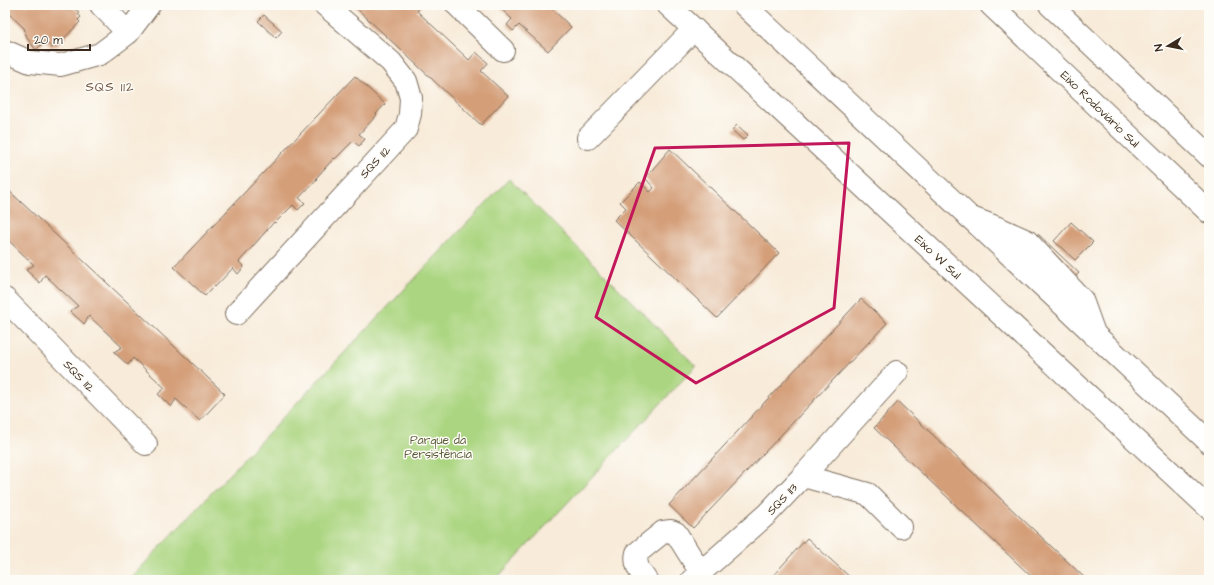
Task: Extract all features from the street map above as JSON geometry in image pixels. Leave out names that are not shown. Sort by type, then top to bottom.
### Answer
[{"type":"main road","points":[[101,5],[128,32]]},
{"type":"main road","points":[[5,51],[30,62],[61,65],[100,54],[128,32],[149,5]]},
{"type":"main road","name":"SQS 112","points":[[236,314],[406,129],[410,114],[411,98],[406,81],[391,62],[325,5]]},
{"type":"main road","points":[[457,5],[503,50]]},
{"type":"main road","name":"Eixo W Sul","points":[[668,5],[1209,508]]},
{"type":"main road","points":[[744,5],[1209,442]]},
{"type":"main road","name":"Eixo Rodoviário Sul","points":[[990,5],[1209,212]]},
{"type":"main road","points":[[1050,5],[1209,156]]},
{"type":"main road","points":[[588,138],[694,29]]},
{"type":"main road","name":"SQS 112","points":[[8,305],[146,444]]},
{"type":"main road","points":[[803,476],[897,372]]},
{"type":"main road","name":"SQS 113","points":[[696,576],[767,514],[803,476],[868,494],[900,527]]},
{"type":"main road","points":[[646,580],[638,569],[635,558],[637,553],[663,532],[671,531],[676,533],[696,576]]},
{"type":"highlighted area","points":[[849,143],[834,308],[696,383],[596,317],[655,148]]},
{"type":"green space","name":"Parque da Persistência","points":[[509,179],[696,366],[495,580],[129,580]]},
{"type":"building","points":[[5,5],[69,5],[79,12],[78,14],[81,17],[78,20],[80,22],[56,47],[55,45],[52,48],[45,41],[36,50],[27,38],[24,28],[5,10]]},
{"type":"building","points":[[353,5],[423,5],[417,11],[469,60],[476,52],[488,63],[481,71],[508,96],[481,125]]},
{"type":"building","points":[[497,5],[548,5],[571,27],[548,51],[519,25],[513,31],[507,25],[512,19]]},
{"type":"building","points":[[264,15],[282,31],[276,38],[258,21]]},
{"type":"building","points":[[355,76],[385,104],[359,134],[365,139],[359,146],[353,141],[335,159],[334,158],[299,198],[305,203],[298,210],[293,205],[275,223],[274,222],[239,262],[244,267],[238,274],[233,268],[205,296],[174,267]]},
{"type":"building","points":[[737,125],[748,135],[743,140],[732,130]]},
{"type":"building","points":[[670,149],[779,253],[717,318],[614,220],[626,208],[620,202],[640,182],[650,192],[654,188],[645,178]]},
{"type":"building","points":[[5,187],[225,394],[200,421],[176,399],[171,407],[158,394],[165,388],[133,358],[128,365],[114,352],[122,347],[89,316],[84,324],[70,311],[78,306],[45,275],[40,283],[26,270],[34,265],[5,237]]},
{"type":"building","points":[[1071,222],[1093,242],[1075,260],[1054,241]]},
{"type":"building","points":[[1038,234],[1079,273],[1064,288],[1024,250]]},
{"type":"building","points":[[861,299],[887,323],[693,528],[669,505]]},
{"type":"building","points":[[898,402],[1087,580],[1035,580],[874,428]]},
{"type":"building","points":[[807,538],[853,580],[769,580]]},
{"type":"district","name":"SQS 112","points":[[110,86]]}]
